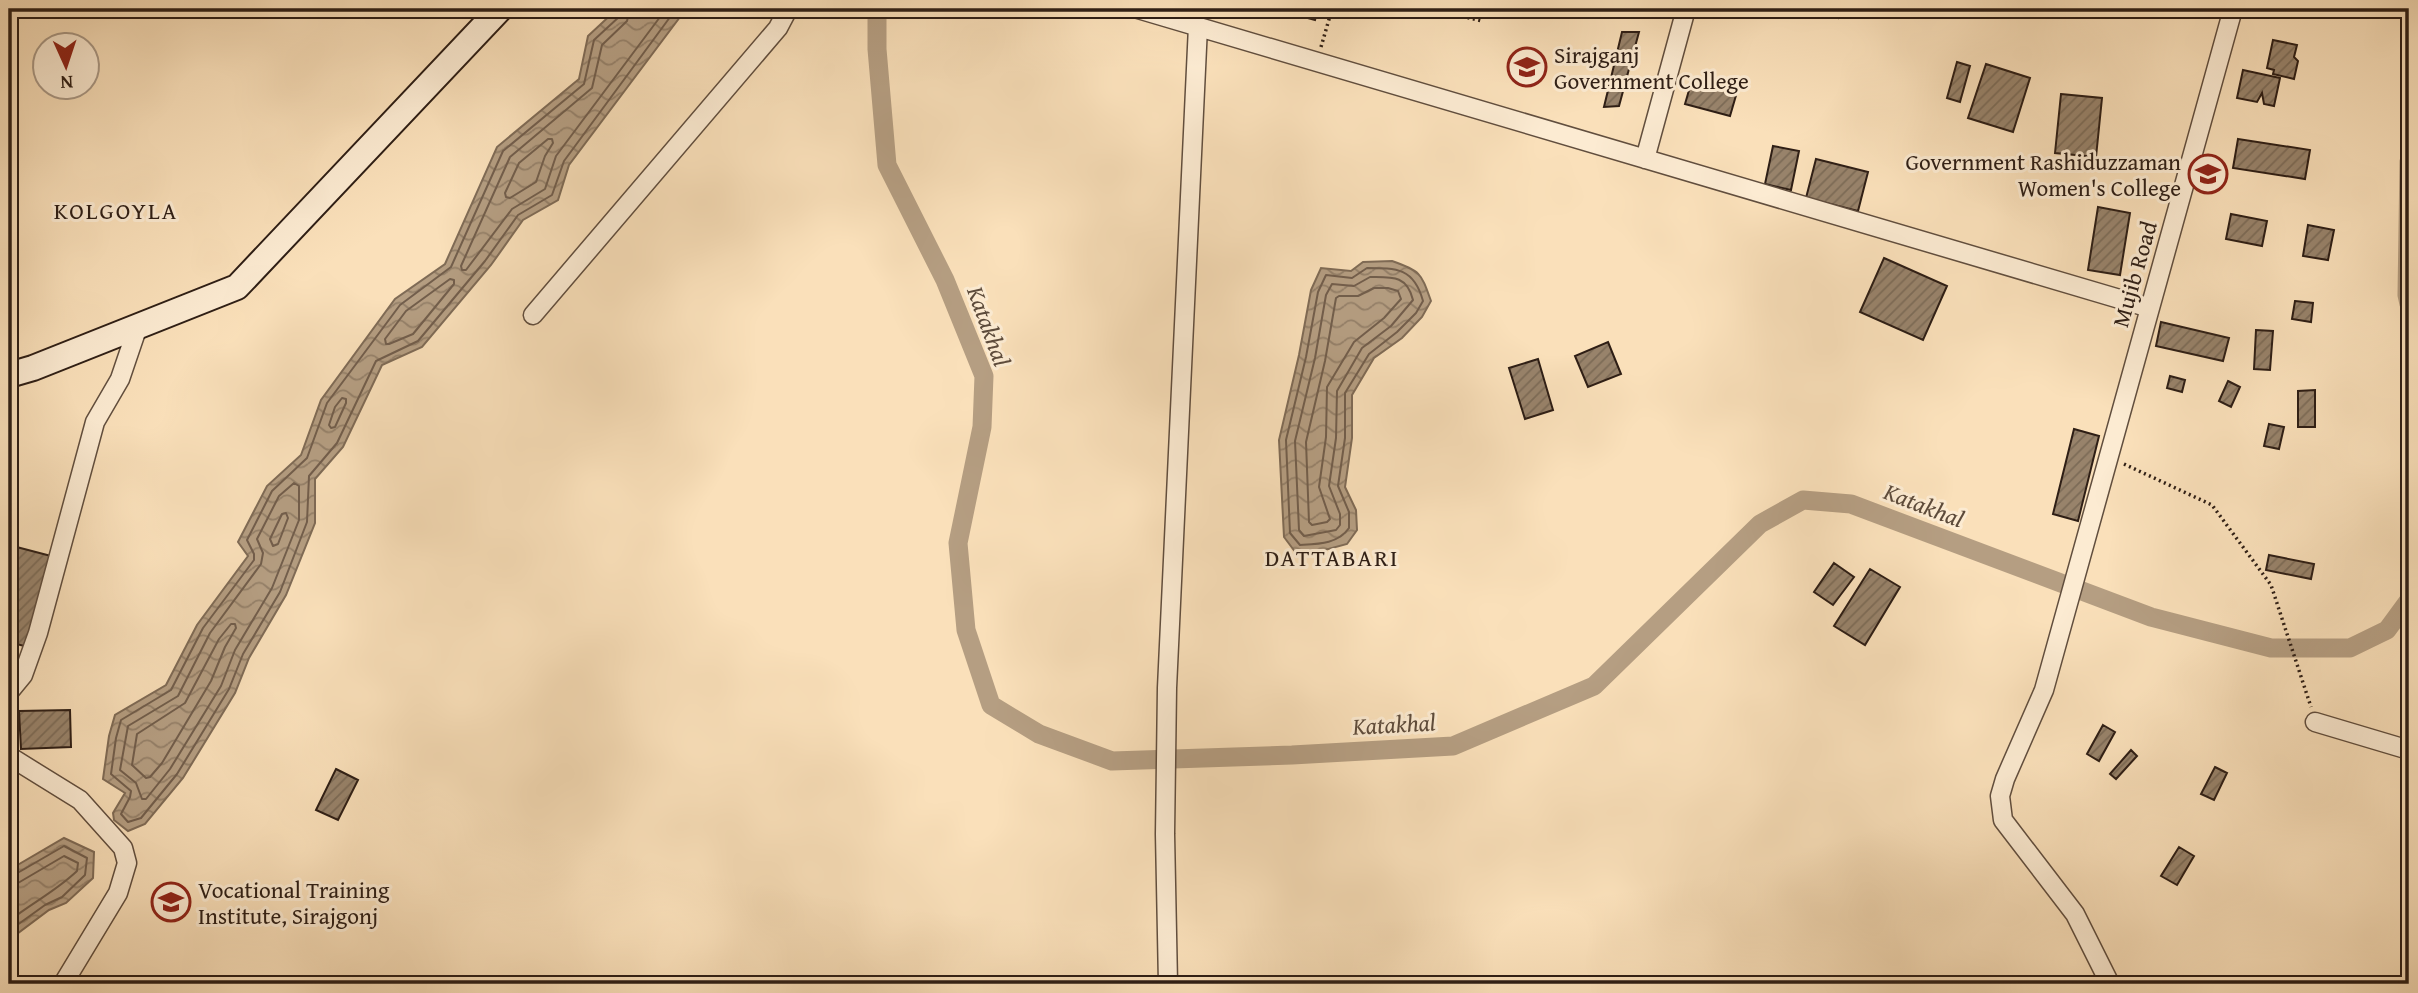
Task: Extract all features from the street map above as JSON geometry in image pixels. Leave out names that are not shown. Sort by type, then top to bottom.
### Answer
[{"type":"street","points":[[9,375],[33,368],[237,287],[500,9]]},
{"type":"street","points":[[533,315],[778,28],[788,9]]},
{"type":"street","points":[[1138,9],[2150,308]]},
{"type":"street","points":[[1645,159],[1686,9]]},
{"type":"street","name":"Mujib Road","points":[[2110,984],[2075,914],[2003,820],[2000,796],[2044,691],[2233,9]]},
{"type":"street","points":[[1168,984],[1165,835],[1167,688],[1198,26]]},
{"type":"street","points":[[9,692],[23,675],[38,633],[95,422],[120,379],[138,326]]},
{"type":"street","points":[[2315,722],[2409,750]]},
{"type":"street","points":[[9,755],[80,800],[123,848],[127,863],[118,893],[63,984]]},
{"type":"path","points":[[1317,62],[1332,9]]},
{"type":"path","points":[[1430,9],[1482,21]]},
{"type":"path","points":[[2109,456],[2212,505],[2271,585],[2315,722]]},
{"type":"water","points":[[617,9],[686,9],[569,165],[558,200],[523,220],[491,265],[422,347],[382,365],[343,447],[315,479],[315,523],[286,595],[249,658],[235,693],[183,778],[145,824],[128,831],[114,820],[113,813],[125,793],[103,779],[115,715],[166,685],[197,625],[248,556],[238,542],[267,486],[301,455],[321,400],[395,299],[445,264],[497,147],[579,79],[588,36]]},
{"type":"water","points":[[1392,261],[1419,274],[1431,301],[1422,317],[1402,338],[1374,358],[1352,395],[1352,438],[1345,487],[1356,510],[1357,530],[1347,544],[1321,551],[1296,553],[1284,537],[1279,440],[1311,290],[1321,268],[1351,271],[1363,262]]},
{"type":"water","points":[[64,838],[94,852],[93,878],[66,903],[49,910],[17,934],[9,952],[9,870]]},
{"type":"building","points":[[1275,9],[1318,9],[1315,20]]},
{"type":"building","points":[[1800,9],[1840,9],[1838,18]]},
{"type":"building","points":[[1622,32],[1639,32],[1619,106],[1604,107]]},
{"type":"building","points":[[2273,40],[2297,45],[2294,57],[2298,61],[2294,79],[2273,74],[2274,70],[2267,68]]},
{"type":"building","points":[[1957,62],[1970,66],[1960,102],[1947,98]]},
{"type":"building","points":[[1986,64],[2030,78],[2013,132],[1968,118]]},
{"type":"building","points":[[2243,70],[2280,78],[2274,106],[2264,104],[2262,93],[2257,102],[2237,98]]},
{"type":"building","points":[[1692,80],[1737,92],[1730,116],[1685,104]]},
{"type":"building","points":[[2061,94],[2102,98],[2096,157],[2055,153]]},
{"type":"building","points":[[2238,139],[2310,150],[2305,179],[2233,168]]},
{"type":"building","points":[[1773,146],[1799,151],[1791,190],[1765,184]]},
{"type":"building","points":[[1816,159],[1868,172],[1858,211],[1806,198]]},
{"type":"building","points":[[2098,207],[2130,213],[2120,275],[2088,270]]},
{"type":"building","points":[[2231,214],[2267,221],[2262,246],[2226,239]]},
{"type":"building","points":[[2308,225],[2334,230],[2328,260],[2303,256]]},
{"type":"building","points":[[1884,258],[1947,286],[1923,340],[1860,312]]},
{"type":"building","points":[[2295,301],[2313,303],[2311,322],[2292,319]]},
{"type":"building","points":[[2161,322],[2229,338],[2223,361],[2156,346]]},
{"type":"building","points":[[2256,330],[2273,331],[2270,370],[2254,369]]},
{"type":"building","points":[[1608,342],[1621,374],[1588,387],[1575,356]]},
{"type":"building","points":[[1538,359],[1553,410],[1525,419],[1509,368]]},
{"type":"building","points":[[2170,376],[2185,380],[2182,392],[2167,388]]},
{"type":"building","points":[[2228,381],[2240,387],[2231,407],[2219,401]]},
{"type":"building","points":[[2315,390],[2315,427],[2298,427],[2298,391]]},
{"type":"building","points":[[2269,424],[2284,427],[2279,449],[2264,446]]},
{"type":"building","points":[[2074,429],[2099,436],[2078,521],[2053,514]]},
{"type":"building","points":[[9,545],[51,556],[28,647],[9,642]]},
{"type":"building","points":[[2269,555],[2314,564],[2311,579],[2266,570]]},
{"type":"building","points":[[1834,563],[1854,577],[1833,605],[1814,592]]},
{"type":"building","points":[[1870,569],[1900,587],[1865,645],[1834,626]]},
{"type":"building","points":[[70,710],[71,747],[21,749],[19,711]]},
{"type":"building","points":[[2103,725],[2115,732],[2099,761],[2087,754]]},
{"type":"building","points":[[2131,750],[2137,756],[2116,779],[2110,774]]},
{"type":"building","points":[[2215,767],[2227,773],[2214,800],[2201,794]]},
{"type":"building","points":[[336,769],[358,780],[338,820],[316,810]]},
{"type":"building","points":[[2179,847],[2194,856],[2177,885],[2161,876]]},
{"type":"waterway","name":"Katakhal","points":[[877,9],[877,49],[887,165],[945,280],[984,376],[982,427],[958,543],[966,630],[991,705],[1039,734],[1112,761],[1453,746],[1594,686],[1760,524],[1803,500],[1851,504],[2151,617],[2271,648],[2350,648],[2387,630],[2409,600]]},
{"type":"waterway","name":"Katakhal","points":[[2409,161],[2409,304]]},
{"type":"place","name":"Sirajganj Government College","points":[[1527,67]]},
{"type":"place","name":"Government Rashiduzzaman Women's College","points":[[2208,174]]},
{"type":"place","name":"Vocational Training Institute, Sirajgonj","points":[[171,902]]},
{"type":"district","name":"KOLGOYLA","points":[[116,210]]},
{"type":"district","name":"DATTABARI","points":[[1332,557]]}]
